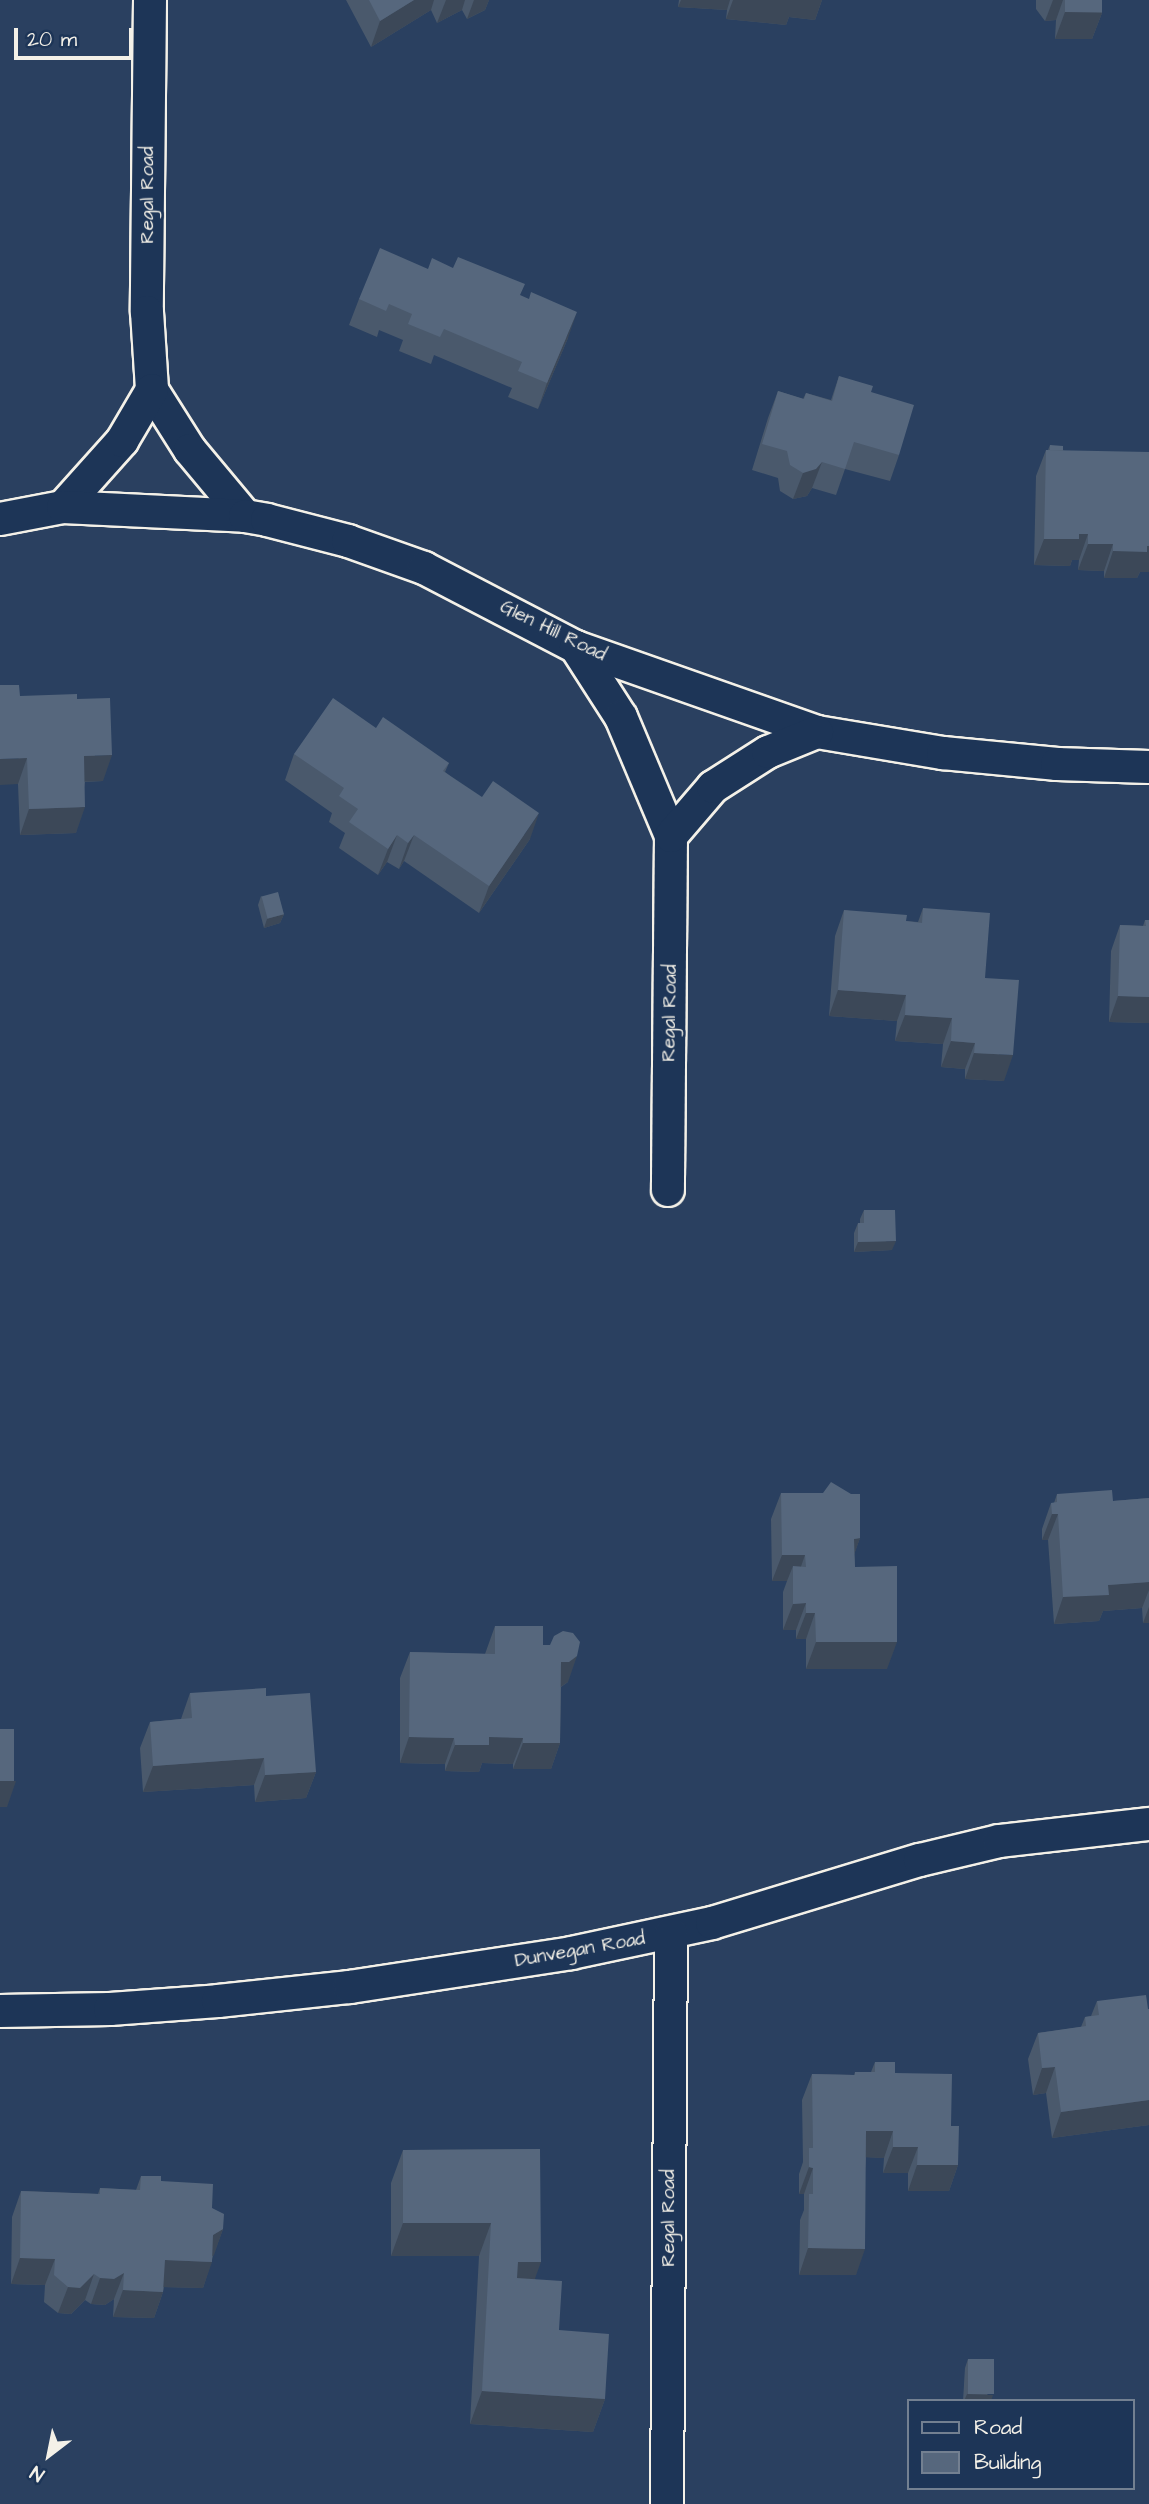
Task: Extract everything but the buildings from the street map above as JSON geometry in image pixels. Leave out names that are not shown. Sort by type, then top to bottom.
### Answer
[{"type":"street","name":"Regal Road","points":[[150,0],[147,312],[152,390],[190,450],[244,516]]},
{"type":"street","points":[[63,507],[122,441],[152,390]]},
{"type":"street","name":"Glen Hill Road","points":[[0,519],[63,507],[244,516],[348,541],[425,568],[576,647],[817,732],[943,753],[1057,764],[1149,767]]},
{"type":"street","name":"Regal Road","points":[[576,647],[621,718],[671,836],[668,1190]]},
{"type":"street","points":[[671,836],[713,787],[768,752],[817,732]]},
{"type":"street","name":"Dunvegan Road","points":[[0,2011],[124,2008],[350,1987],[571,1953],[712,1923],[920,1860],[999,1841],[1149,1824]]},
{"type":"street","name":"Regal Road","points":[[667,2504],[671,1933]]}]
